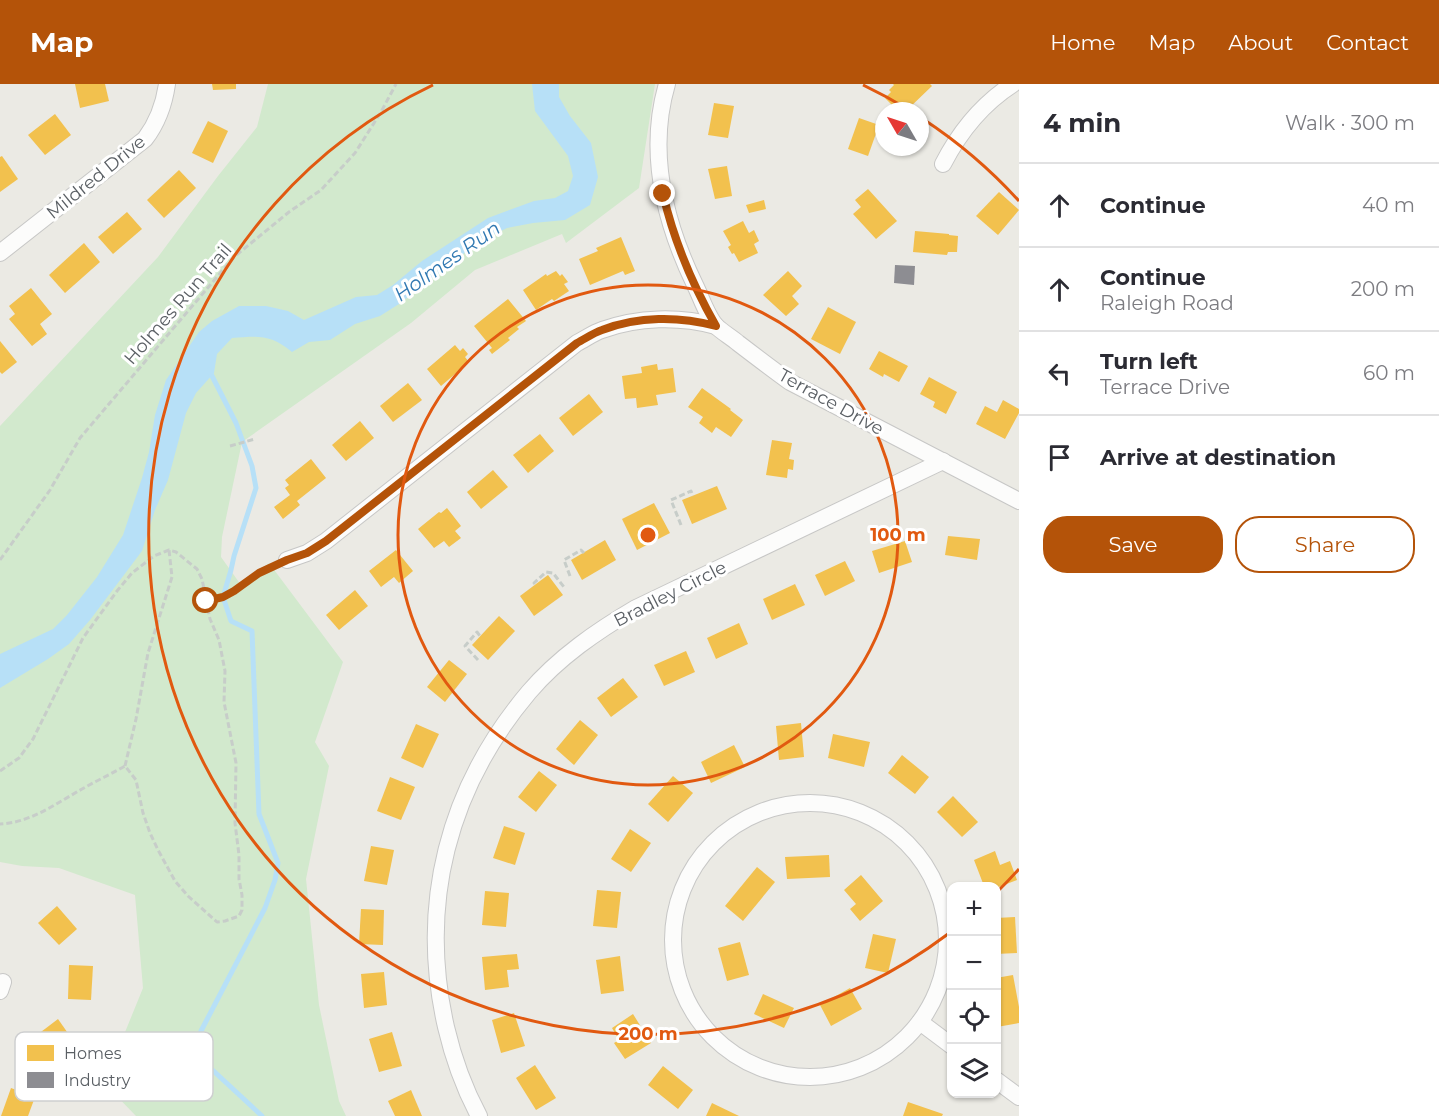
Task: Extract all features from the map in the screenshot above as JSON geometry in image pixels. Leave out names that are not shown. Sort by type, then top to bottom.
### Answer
[{"type":"street","name":"Mildred Drive","points":[[0,253],[145,139],[156,124],[165,101],[167,84]]},
{"type":"street","name":"Terrace Drive","points":[[667,84],[662,99],[658,131],[663,194],[671,227],[686,266],[716,326],[790,382],[1019,501]]},
{"type":"street","points":[[943,164],[964,128],[981,109],[1013,84]]},
{"type":"street","points":[[287,560],[307,553],[326,541],[584,339],[625,323],[649,320],[678,319],[716,326]]},
{"type":"street","name":"Bradley Circle","points":[[479,1116],[459,1071],[440,1001],[435,936],[436,909],[443,865],[457,815],[473,776],[503,726],[529,692],[554,666],[606,626],[636,608],[943,461]]},
{"type":"street","points":[[800,802],[826,803],[851,808],[873,817],[895,831],[913,848],[927,867],[938,888],[945,912],[946,957],[941,979],[932,1003],[920,1022],[903,1041],[868,1064],[820,1077],[795,1077],[773,1072],[749,1063],[727,1050],[693,1013],[682,990],[675,966],[672,940],[675,912],[682,889],[692,868],[705,850],[724,832],[755,813],[775,806],[800,802]]},
{"type":"street","points":[[920,1022],[948,1044]]},
{"type":"street","points":[[1001,1084],[1019,1097]]},
{"type":"path","name":"Holmes Run Trail","points":[[0,560],[50,490],[80,438],[234,256],[289,212],[321,190],[355,153],[396,84]]},
{"type":"path","points":[[230,446],[255,439]]},
{"type":"path","points":[[681,525],[671,500],[691,491],[693,496]]},
{"type":"path","points":[[0,824],[13,824],[34,816],[124,766],[134,730],[148,653],[172,577],[169,550]]},
{"type":"path","points":[[0,771],[19,758],[33,739],[82,638],[117,591],[132,573],[154,556],[169,550],[176,552],[197,569],[202,579],[210,619],[219,640],[225,671],[224,702],[236,763],[235,823],[242,895],[242,910],[239,916],[217,922],[175,881],[150,832],[143,813],[136,780],[124,766]]},
{"type":"path","points":[[570,576],[564,560],[582,550],[584,553]]},
{"type":"path","points":[[206,601],[223,597],[259,573],[287,560]]},
{"type":"path","points":[[536,584],[534,583],[546,572],[553,573],[564,587]]},
{"type":"path","points":[[478,660],[465,646],[477,632],[480,636]]},
{"type":"green space","points":[[268,84],[655,84],[639,188],[566,243],[562,234],[475,270],[411,323],[242,442],[222,537],[221,557],[241,585],[269,563],[343,662],[315,742],[329,766],[306,879],[319,1005],[339,1101],[346,1116],[136,1116],[121,1101],[213,1101],[213,1032],[125,1032],[143,988],[135,895],[59,868],[0,862],[0,426],[158,257],[257,127]]},
{"type":"water","name":"Holmes Run","points":[[532,84],[559,84],[559,97],[570,116],[591,143],[598,177],[590,205],[565,220],[507,228],[476,244],[399,304],[380,316],[355,324],[330,340],[309,342],[292,352],[264,337],[232,338],[217,354],[214,373],[196,393],[186,413],[168,480],[155,510],[142,551],[69,644],[0,688],[0,654],[53,629],[97,577],[123,535],[142,478],[155,415],[166,380],[199,332],[212,321],[239,306],[266,306],[288,311],[304,320],[356,297],[377,295],[422,261],[488,218],[534,201],[555,198],[568,191],[573,176],[568,156],[535,111]]},
{"type":"building: Homes","points":[[75,84],[105,84],[109,101],[80,108]]},
{"type":"building: Homes","points":[[212,84],[236,84],[236,89],[213,90]]},
{"type":"building: Homes","points":[[930,84],[932,86],[915,102],[889,102],[885,98],[894,85]]},
{"type":"building: Homes","points":[[714,103],[734,106],[728,138],[708,135]]},
{"type":"building: Homes","points":[[55,114],[71,135],[45,155],[28,135]]},
{"type":"building: Homes","points":[[859,118],[875,124],[875,136],[868,156],[848,149]]},
{"type":"building: Homes","points":[[208,121],[228,131],[213,163],[192,153]]},
{"type":"building: Homes","points":[[2,156],[18,179],[0,192],[0,157]]},
{"type":"building: Homes","points":[[727,166],[732,196],[715,199],[708,169]]},
{"type":"building: Homes","points":[[179,170],[196,188],[164,218],[147,200]]},
{"type":"building: Homes","points":[[868,189],[897,221],[876,239],[853,214],[861,207],[855,200]]},
{"type":"building: Homes","points":[[999,192],[1019,210],[998,235],[976,216]]},
{"type":"building: Homes","points":[[764,200],[766,209],[749,213],[746,205]]},
{"type":"building: Homes","points":[[127,212],[142,229],[113,254],[98,237]]},
{"type":"building: Homes","points":[[743,221],[749,233],[754,230],[759,241],[754,244],[758,253],[739,262],[728,247],[731,245],[723,231]]},
{"type":"building: Homes","points":[[915,231],[958,236],[957,252],[948,252],[947,255],[913,252]]},
{"type":"building: Homes","points":[[621,237],[635,271],[625,275],[623,271],[590,285],[579,259],[598,251],[596,248]]},
{"type":"building: Homes","points":[[84,243],[100,262],[65,293],[49,275]]},
{"type":"building: Homes","points":[[556,271],[560,276],[562,274],[568,282],[564,284],[569,291],[536,310],[523,290],[546,274],[547,276]]},
{"type":"building: Homes","points":[[788,271],[802,286],[792,296],[799,304],[786,316],[763,295]]},
{"type":"building: Homes","points":[[31,288],[52,314],[40,324],[47,334],[32,346],[9,319],[15,314],[9,306]]},
{"type":"building: Homes","points":[[508,299],[526,321],[517,327],[519,329],[508,338],[510,340],[492,354],[489,350],[492,348],[474,326]]},
{"type":"building: Homes","points":[[828,307],[856,322],[840,354],[811,339]]},
{"type":"building: Homes","points":[[0,341],[17,362],[2,374],[0,372]]},
{"type":"building: Homes","points":[[455,345],[460,351],[463,348],[468,354],[465,357],[469,362],[441,386],[427,369]]},
{"type":"building: Homes","points":[[879,351],[908,366],[899,382],[869,369]]},
{"type":"building: Homes","points":[[657,364],[658,370],[673,368],[676,392],[656,395],[658,405],[637,408],[636,398],[625,399],[622,376],[642,373],[641,367]]},
{"type":"building: Homes","points":[[929,377],[957,392],[946,414],[933,407],[935,402],[920,394]]},
{"type":"building: Homes","points":[[408,383],[422,400],[393,422],[380,406]]},
{"type":"building: Homes","points":[[702,388],[743,420],[731,437],[716,427],[712,433],[699,423],[703,417],[688,407]]},
{"type":"building: Homes","points":[[589,394],[603,412],[573,436],[559,418]]},
{"type":"building: Homes","points":[[1003,400],[1019,409],[1005,439],[976,424],[985,406],[997,412]]},
{"type":"building: Homes","points":[[360,421],[374,438],[346,461],[332,445]]},
{"type":"building: Homes","points":[[540,434],[554,451],[528,473],[513,455]]},
{"type":"building: Homes","points":[[772,440],[792,443],[789,459],[794,460],[793,470],[788,469],[787,478],[766,475]]},
{"type":"building: Homes","points":[[311,459],[326,478],[297,501],[300,505],[283,519],[274,507],[290,495],[285,488],[289,485],[285,480]]},
{"type":"building: Homes","points":[[493,470],[508,487],[481,509],[467,492]]},
{"type":"building: Homes","points":[[717,486],[727,509],[692,524],[682,500]]},
{"type":"building: Homes","points":[[654,503],[670,533],[637,550],[622,519]]},
{"type":"building: Homes","points":[[447,508],[461,526],[455,531],[461,538],[449,547],[444,541],[434,548],[418,529]]},
{"type":"building: Homes","points":[[948,536],[980,539],[977,560],[945,555]]},
{"type":"building: Homes","points":[[605,540],[616,560],[582,580],[571,560]]},
{"type":"building: Homes","points":[[905,541],[912,562],[879,573],[872,551]]},
{"type":"building: Homes","points":[[396,550],[413,571],[399,583],[394,577],[381,587],[369,571]]},
{"type":"building: Homes","points":[[845,561],[855,581],[825,596],[815,575]]},
{"type":"building: Homes","points":[[548,575],[563,595],[534,616],[520,596]]},
{"type":"building: Homes","points":[[795,584],[805,605],[772,620],[763,599]]},
{"type":"building: Homes","points":[[355,590],[368,606],[339,630],[326,615]]},
{"type":"building: Homes","points":[[499,616],[515,631],[488,660],[472,645]]},
{"type":"building: Homes","points":[[739,623],[748,644],[716,659],[707,638]]},
{"type":"building: Homes","points":[[686,651],[695,672],[664,686],[654,665]]},
{"type":"building: Homes","points":[[449,660],[467,674],[445,702],[427,687]]},
{"type":"building: Homes","points":[[623,678],[638,697],[611,717],[597,698]]},
{"type":"building: Homes","points":[[580,720],[598,735],[574,765],[556,749]]},
{"type":"building: Homes","points":[[801,723],[804,757],[779,760],[776,726]]},
{"type":"building: Homes","points":[[416,724],[439,734],[423,768],[401,758]]},
{"type":"building: Homes","points":[[833,734],[870,742],[864,767],[828,758]]},
{"type":"building: Homes","points":[[734,745],[745,767],[711,783],[701,762]]},
{"type":"building: Homes","points":[[902,755],[929,777],[915,794],[888,773]]},
{"type":"building: Homes","points":[[539,771],[557,785],[536,812],[518,797]]},
{"type":"building: Homes","points":[[673,776],[693,793],[668,822],[648,804]]},
{"type":"building: Homes","points":[[390,777],[415,787],[401,820],[377,811]]},
{"type":"building: Homes","points":[[953,796],[978,822],[962,837],[937,812]]},
{"type":"building: Homes","points":[[504,826],[525,833],[515,865],[493,858]]},
{"type":"building: Homes","points":[[630,829],[651,843],[631,872],[611,859]]},
{"type":"building: Homes","points":[[371,846],[394,850],[387,885],[364,881]]},
{"type":"building: Homes","points":[[995,851],[1000,865],[1010,861],[1017,880],[1001,886],[1001,882],[982,882],[974,860]]},
{"type":"building: Homes","points":[[829,855],[830,877],[787,879],[785,857]]},
{"type":"building: Homes","points":[[757,867],[775,882],[743,921],[725,906]]},
{"type":"building: Homes","points":[[861,875],[883,901],[860,921],[850,909],[856,904],[844,890]]},
{"type":"building: Homes","points":[[597,890],[621,892],[617,928],[593,926]]},
{"type":"building: Homes","points":[[485,891],[509,893],[506,927],[482,925]]},
{"type":"building: Homes","points":[[57,906],[77,929],[59,945],[38,923]]},
{"type":"building: Homes","points":[[361,909],[384,910],[383,945],[359,944]]},
{"type":"building: Homes","points":[[1015,917],[1017,953],[1001,954],[1001,918]]},
{"type":"building: Homes","points":[[873,934],[896,939],[888,973],[865,968]]},
{"type":"building: Homes","points":[[740,942],[749,975],[727,981],[718,948]]},
{"type":"building: Homes","points":[[517,954],[519,969],[507,970],[509,987],[485,990],[482,957]]},
{"type":"building: Homes","points":[[620,956],[624,991],[601,994],[596,960]]},
{"type":"building: Homes","points":[[69,965],[93,966],[91,1000],[68,999]]},
{"type":"building: Homes","points":[[384,972],[387,1005],[364,1008],[361,974]]},
{"type":"building: Homes","points":[[1013,975],[1019,1007],[1019,1023],[1001,1026],[1001,977]]},
{"type":"building: Homes","points":[[850,988],[862,1009],[831,1026],[820,1005]]},
{"type":"building: Homes","points":[[763,994],[794,1008],[784,1028],[754,1014]]},
{"type":"building: Homes","points":[[514,1013],[525,1046],[501,1053],[492,1020]]},
{"type":"building: Homes","points":[[633,1014],[651,1043],[625,1059],[614,1043],[619,1040],[612,1028]]},
{"type":"building: Homes","points":[[58,1019],[67,1032],[41,1032]]},
{"type":"building: Homes","points":[[392,1032],[402,1066],[379,1072],[369,1039]]},
{"type":"building: Homes","points":[[535,1065],[556,1098],[536,1110],[516,1078]]},
{"type":"building: Homes","points":[[663,1066],[693,1090],[678,1109],[648,1085]]},
{"type":"building: Homes","points":[[11,1088],[15,1090],[15,1101],[34,1101],[28,1116],[1,1116]]},
{"type":"building: Homes","points":[[411,1090],[422,1116],[395,1116],[388,1101]]},
{"type":"building: Homes","points":[[908,1102],[943,1114],[942,1116],[903,1116]]},
{"type":"building: Homes","points":[[712,1103],[739,1116],[706,1116]]},
{"type":"building: Industry","points":[[895,265],[915,266],[914,285],[894,283]]},
{"type":"waterway","points":[[201,1032],[265,908],[275,880],[278,863],[259,814],[252,631],[231,621],[223,597],[256,488],[252,466],[236,423],[209,370]]},
{"type":"waterway","points":[[213,1070],[262,1116]]},
{"type":"route","points":[[206,601],[223,597],[259,573],[307,553],[326,541],[584,339],[625,323],[649,320],[678,319],[716,326],[686,266],[671,227],[663,194]]}]
